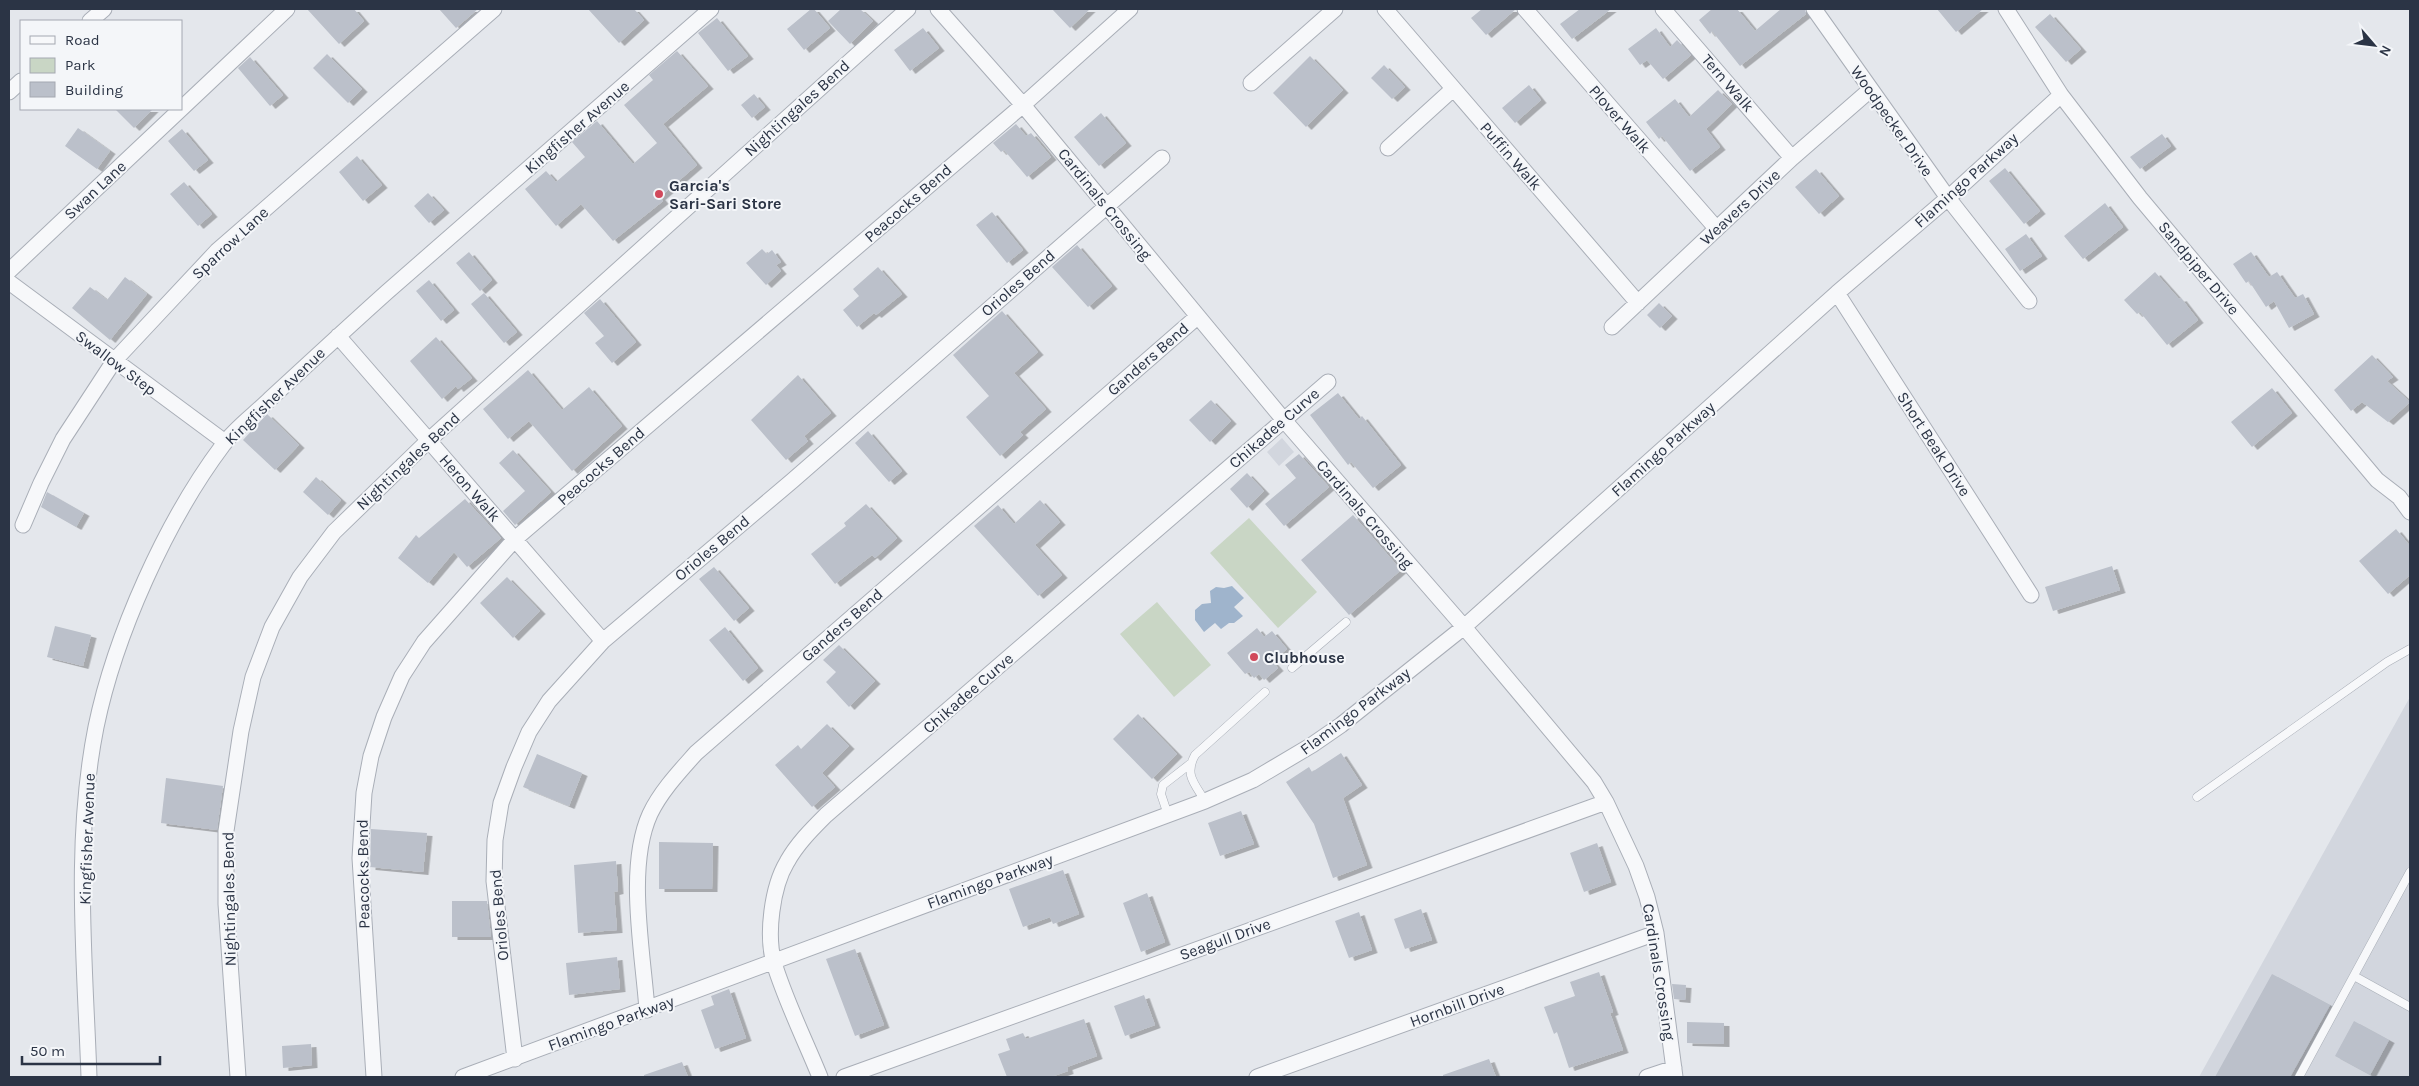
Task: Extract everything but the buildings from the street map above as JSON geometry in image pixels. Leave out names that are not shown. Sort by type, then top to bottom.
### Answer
[{"type":"street","points":[[91,20],[104,9]]},
{"type":"street","name":"Swan Lane","points":[[182,108],[287,9]]},
{"type":"street","name":"Sparrow Lane","points":[[23,525],[63,439],[114,362],[217,251],[494,9]]},
{"type":"street","name":"Kingfisher Avenue","points":[[89,1077],[83,900],[84,843],[87,785],[96,728],[111,666],[162,547],[190,493],[225,442],[338,336],[711,9]]},
{"type":"street","name":"Nightingales Bend","points":[[238,1077],[226,904],[226,831],[241,731],[252,677],[272,627],[300,577],[334,532],[428,440],[908,9]]},
{"type":"street","name":"Cardinals Crossing","points":[[938,9],[1023,105],[1283,420],[1464,627],[1594,782],[1606,802],[1636,866],[1647,897],[1656,933],[1674,1073]]},
{"type":"street","name":"Peacocks Bend","points":[[374,1077],[360,858],[360,827],[371,756],[384,717],[402,676],[424,642],[515,539],[1023,105],[1130,9]]},
{"type":"street","points":[[1251,83],[1335,9]]},
{"type":"street","name":"Puffin Walk","points":[[1385,9],[1638,302]]},
{"type":"street","name":"Plover Walk","points":[[1525,9],[1716,228]]},
{"type":"street","name":"Tern Walk","points":[[1663,9],[1792,158]]},
{"type":"street","name":"Woodpecker Drive","points":[[1814,9],[1948,198],[2029,301]]},
{"type":"street","name":"Sandpiper Drive","points":[[2006,9],[2061,95],[2140,198],[2377,480],[2405,497],[2410,512]]},
{"type":"street","points":[[9,92],[20,82]]},
{"type":"street","points":[[1388,148],[1453,89]]},
{"type":"street","name":"Weavers Drive","points":[[1612,327],[1792,158],[1870,90]]},
{"type":"street","name":"Flamingo Parkway","points":[[463,1077],[1205,801],[1253,780],[1312,746],[1464,627],[1836,293],[1948,198],[2061,95]]},
{"type":"street","name":"Swan Lane","points":[[9,272],[180,110]]},
{"type":"street","name":"Orioles Bend","points":[[515,1059],[494,881],[495,840],[501,803],[514,766],[529,732],[549,700],[603,641],[792,481],[1162,158]]},
{"type":"street","name":"Swallow Step","points":[[9,282],[114,362],[225,442]]},
{"type":"street","name":"Short Beak Drive","points":[[1836,293],[2032,595]]},
{"type":"street","name":"Ganders Bend","points":[[647,1010],[639,904],[640,845],[650,813],[672,780],[696,753],[1197,317]]},
{"type":"street","name":"Heron Walk","points":[[338,336],[603,641]]},
{"type":"street","name":"Chikadee Curve","points":[[820,1077],[774,962],[771,926],[774,894],[786,864],[802,839],[826,815],[1328,382]]},
{"type":"street","name":"Seagull Drive","points":[[844,1077],[1606,802]]},
{"type":"street","name":"Hornbill Drive","points":[[1257,1077],[1656,933]]},
{"type":"street","points":[[1647,1077],[1674,1073]]},
{"type":"lane","points":[[1292,668],[1346,622]]},
{"type":"lane","points":[[2198,797],[2387,662],[2410,649]]},
{"type":"lane","points":[[1168,815],[1161,794],[1162,785],[1190,764],[1195,755],[1216,734],[1265,692]]},
{"type":"lane","points":[[1190,764],[1190,775],[1205,801]]},
{"type":"lane","points":[[2299,1077],[2410,872]]},
{"type":"lane","points":[[2354,976],[2410,1007]]},
{"type":"shaded area","points":[[1282,438],[1294,452],[1279,466],[1267,452]]},
{"type":"shaded area","points":[[2410,697],[2410,1077],[2199,1077]]},
{"type":"green space","points":[[1249,518],[1317,592],[1278,628],[1210,553]]},
{"type":"green space","points":[[1157,602],[1211,665],[1174,697],[1120,634]]},
{"type":"water","points":[[1232,586],[1244,598],[1234,607],[1243,616],[1221,629],[1215,623],[1204,632],[1195,620],[1195,610],[1202,604],[1211,603],[1210,591],[1216,587]]},
{"type":"place","name":"Garcia's Sari-Sari Store","points":[[659,194]]},
{"type":"place","name":"Clubhouse","points":[[1254,657]]}]
